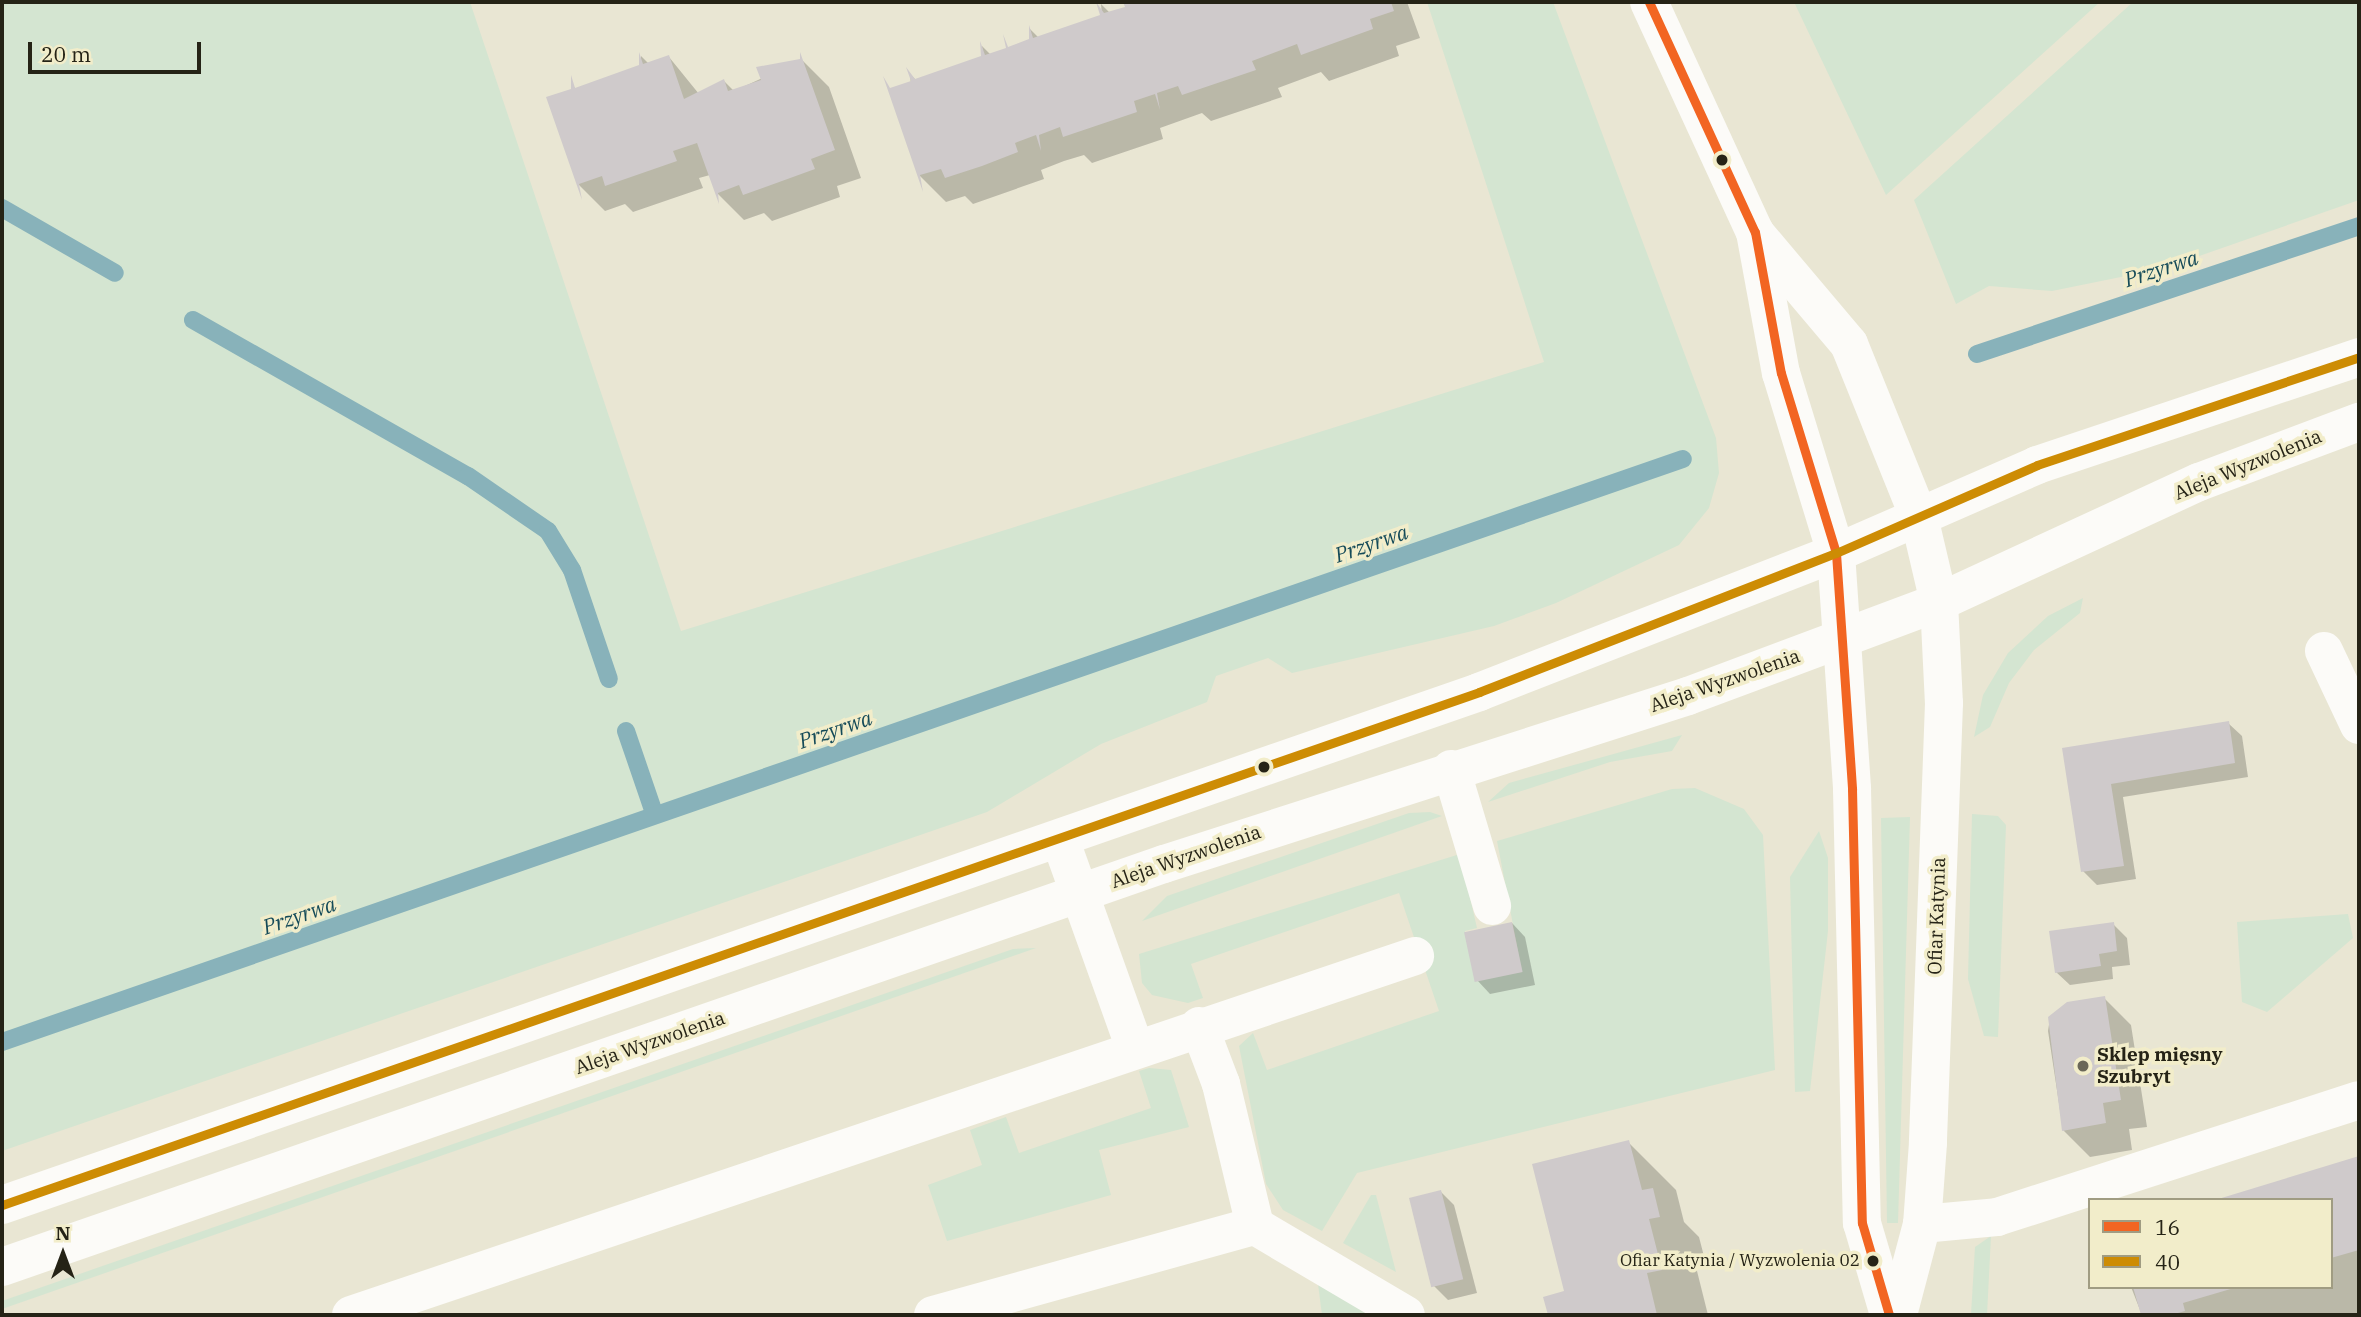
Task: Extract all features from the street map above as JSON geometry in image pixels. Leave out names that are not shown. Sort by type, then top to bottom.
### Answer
[{"type":"main road","points":[[1649,2],[1755,232],[1781,373],[1836,553],[1843,639],[1862,1223],[1889,1315]]},
{"type":"main road","name":"Ofiar Katynia","points":[[1755,232],[1849,344],[1919,517],[1939,602],[1941,838],[1922,1224],[1898,1315]]},
{"type":"main road","points":[[2,1205],[1479,692],[1836,553],[2065,455],[2359,357]]},
{"type":"main road","name":"Aleja Wyzwolenia","points":[[2,1266],[1080,894],[1451,769],[1688,696],[1939,602],[2199,482],[2359,422]]},
{"type":"main road","points":[[2324,651],[2359,725]]},
{"type":"main road","points":[[1451,769],[1492,906]]},
{"type":"main road","points":[[1060,839],[1135,1048]]},
{"type":"main road","points":[[351,1315],[1199,1026],[1415,956]]},
{"type":"main road","points":[[1199,1026],[1221,1084],[1255,1226]]},
{"type":"main road","points":[[1922,1224],[1997,1217],[2359,1100]]},
{"type":"main road","points":[[933,1315],[1255,1226],[1406,1315]]},
{"type":"green space","points":[[2,2],[470,2],[681,631],[1544,362],[1427,2],[1553,2],[1716,438],[1719,473],[1709,508],[1679,545],[1556,603],[1494,626],[1292,673],[1268,658],[1216,676],[1207,702],[1101,744],[987,812],[2,1151]]},
{"type":"green space","points":[[1794,2],[2100,2],[1886,195]]},
{"type":"green space","points":[[2133,2],[2359,2],[2359,200],[2165,268],[2052,291],[1989,286],[1956,304],[1914,200]]},
{"type":"green space","points":[[2083,598],[2080,613],[2034,650],[2009,683],[1990,727],[1974,737],[1983,695],[2008,653],[2048,616]]},
{"type":"green space","points":[[1682,735],[1672,751],[1610,762],[1488,802],[1509,783]]},
{"type":"green space","points":[[1695,788],[1744,809],[1763,835],[1775,1070],[1357,1173],[1322,1231],[1283,1210],[1266,1184],[1239,1046],[1253,1033],[1267,1070],[1439,1011],[1399,893],[1191,964],[1203,998],[1188,1003],[1152,995],[1142,983],[1139,954],[1460,854],[1477,928],[1465,931],[1475,981],[1522,972],[1497,841],[1672,789]]},
{"type":"green space","points":[[1430,812],[1442,816],[1142,921],[1167,896],[1409,813]]},
{"type":"green space","points":[[1972,814],[1998,816],[2006,825],[1998,1037],[1984,1036],[1968,979]]},
{"type":"green space","points":[[1910,817],[1898,1223],[1887,1223],[1881,818]]},
{"type":"green space","points":[[1819,831],[1828,858],[1828,931],[1810,1091],[1795,1092],[1790,877]]},
{"type":"green space","points":[[2348,914],[2353,938],[2267,1012],[2242,1002],[2237,922]]},
{"type":"green space","points":[[1036,948],[2,1309],[2,1301],[1013,949]]},
{"type":"green space","points":[[1149,1068],[1171,1070],[1189,1127],[1099,1150],[1111,1195],[947,1241],[928,1185],[982,1165],[970,1130],[1006,1117],[1019,1153],[1151,1108],[1139,1071]]},
{"type":"green space","points":[[1371,1195],[1376,1195],[1396,1272],[1343,1243]]},
{"type":"green space","points":[[1991,1236],[1987,1315],[1971,1315],[1975,1247]]},
{"type":"green space","points":[[1318,1284],[1375,1315],[1322,1315]]},
{"type":"building","points":[[1096,2],[1104,13],[1125,7],[1123,2],[1391,2],[1394,11],[1370,19],[1373,29],[1301,55],[1297,44],[1252,61],[1256,70],[1182,95],[1178,86],[1157,93],[1160,110],[1155,94],[1134,101],[1137,112],[1063,137],[1060,127],[1039,135],[1041,151],[1036,135],[1015,143],[1018,152],[982,166],[945,178],[941,169],[920,175],[923,192],[883,76],[890,88],[911,81],[906,67],[915,79],[981,56],[980,41],[985,55],[1006,48],[1003,34],[1008,47],[1029,39],[1029,25],[1033,38],[1100,15]]},
{"type":"building","points":[[639,52],[643,64],[669,55],[684,99],[724,79],[728,91],[761,80],[756,67],[800,59],[800,52],[835,150],[811,159],[815,169],[743,195],[739,185],[718,193],[719,204],[697,143],[673,151],[677,161],[605,186],[602,176],[579,184],[582,200],[546,97],[571,89],[571,75],[575,88],[639,65]]},
{"type":"building","points":[[2229,721],[2235,763],[2111,784],[2124,866],[2081,872],[2062,748]]},
{"type":"building","points":[[1512,922],[1523,972],[1475,982],[1464,932]]},
{"type":"building","points":[[2114,922],[2117,951],[2099,954],[2101,966],[2055,973],[2049,931]]},
{"type":"building","name":"Sklep mięsny Szubryt","points":[[2105,996],[2121,1100],[2103,1103],[2106,1123],[2062,1131],[2048,1017],[2067,1002]]},
{"type":"building","points":[[1629,1140],[1642,1190],[1653,1188],[1660,1217],[1649,1219],[1662,1270],[1647,1273],[1657,1315],[1548,1315],[1543,1297],[1564,1291],[1532,1164]]},
{"type":"building","points":[[2359,1156],[2359,1250],[2333,1257],[2333,1198],[2222,1198]]},
{"type":"building","points":[[1441,1190],[1463,1279],[1431,1287],[1409,1198]]},
{"type":"building","points":[[2134,1289],[2231,1289],[2183,1303],[2185,1311],[2171,1315],[2141,1315]]},
{"type":"waterway","points":[[2,208],[115,273]]},
{"type":"waterway","name":"Przyrwa","points":[[1977,354],[2359,226]]},
{"type":"waterway","points":[[193,320],[468,476],[548,531],[572,570],[609,679]]},
{"type":"waterway","name":"Przyrwa","points":[[2,1042],[1683,459]]},
{"type":"waterway","points":[[626,731],[654,813]]},
{"type":"transit line","name":"16","points":[[1649,2],[1755,232],[1781,373],[1836,553],[1852,789],[1862,1223],[1889,1315]]},
{"type":"transit line","name":"40","points":[[2,1205],[1479,692],[1836,553],[2037,465],[2359,357]]},
{"type":"place","name":"Sklep mięsny Szubryt","points":[[2083,1066]]},
{"type":"place","name":"Ofiar Katynia / Wyzwolenia 02","points":[[1873,1261]]}]
